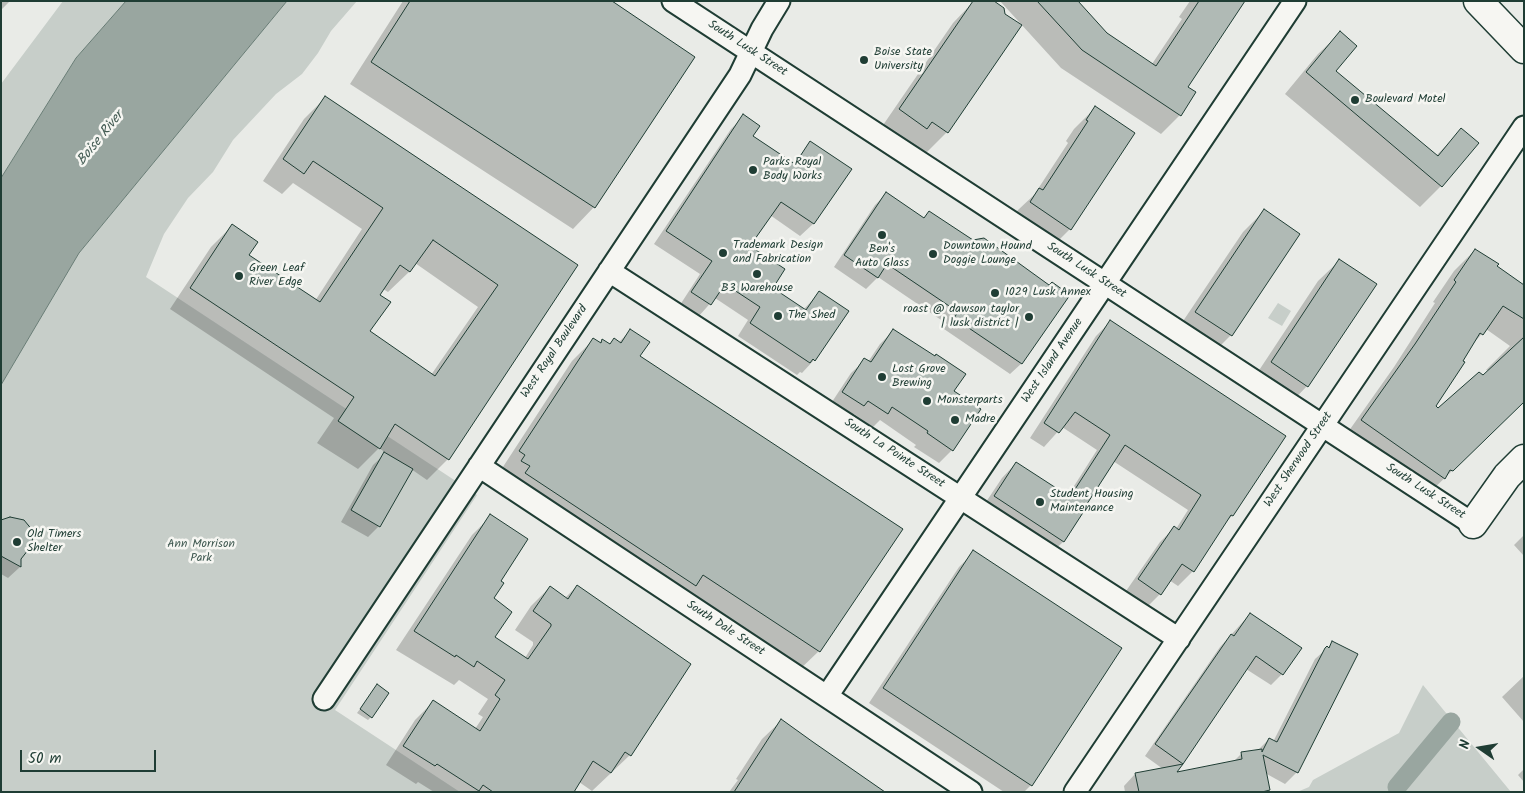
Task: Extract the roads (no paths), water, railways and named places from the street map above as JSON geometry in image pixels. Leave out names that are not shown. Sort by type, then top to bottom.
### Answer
[{"type":"street","name":"South Lusk Street","points":[[673,1],[1473,524]]},
{"type":"street","name":"West Royal Boulevard","points":[[324,699],[740,75],[750,52],[779,1]]},
{"type":"street","name":"West Island Avenue","points":[[827,696],[1295,1]]},
{"type":"street","points":[[1478,1],[1524,49]]},
{"type":"street","name":"West Sherwood Street","points":[[1075,792],[1524,127]]},
{"type":"street","name":"South La Pointe Street","points":[[609,271],[1179,638]]},
{"type":"street","points":[[1473,524],[1507,476],[1524,459]]},
{"type":"street","name":"South Dale Street","points":[[479,466],[971,792]]},
{"type":"water","name":"Boise River","points":[[126,1],[287,1],[79,253],[1,385],[1,178],[76,58]]},
{"type":"waterway","points":[[1397,787],[1451,722]]},
{"type":"waterway","points":[[1394,792],[1397,787],[1400,792]]},
{"type":"place","name":"Boise State University","points":[[864,60]]},
{"type":"place","name":"Boulevard Motel","points":[[1355,100]]},
{"type":"place","name":"Parks Royal Body Works","points":[[753,170]]},
{"type":"place","name":"Ben's Auto Glass","points":[[882,235]]},
{"type":"place","name":"Trademark Design and Fabrication","points":[[723,253]]},
{"type":"place","name":"Downtown Hound Doggie Lounge","points":[[933,254]]},
{"type":"place","name":"B3 Warehouse","points":[[757,274]]},
{"type":"place","name":"Green Leaf River Edge","points":[[239,276]]},
{"type":"place","name":"1029 Lusk Annex","points":[[995,293]]},
{"type":"place","name":"The Shed","points":[[778,316]]},
{"type":"place","name":"roast @ dawson taylor | lusk district |","points":[[1029,317]]},
{"type":"place","name":"Lost Grove Brewing","points":[[882,377]]},
{"type":"place","name":"Monsterparts","points":[[927,401]]},
{"type":"place","name":"Madre","points":[[955,420]]},
{"type":"place","name":"Student Housing Maintenance","points":[[1040,502]]},
{"type":"place","name":"Old Timers Shelter","points":[[17,542]]},
{"type":"park label","name":"Ann Morrison Park","points":[[201,552]]}]
